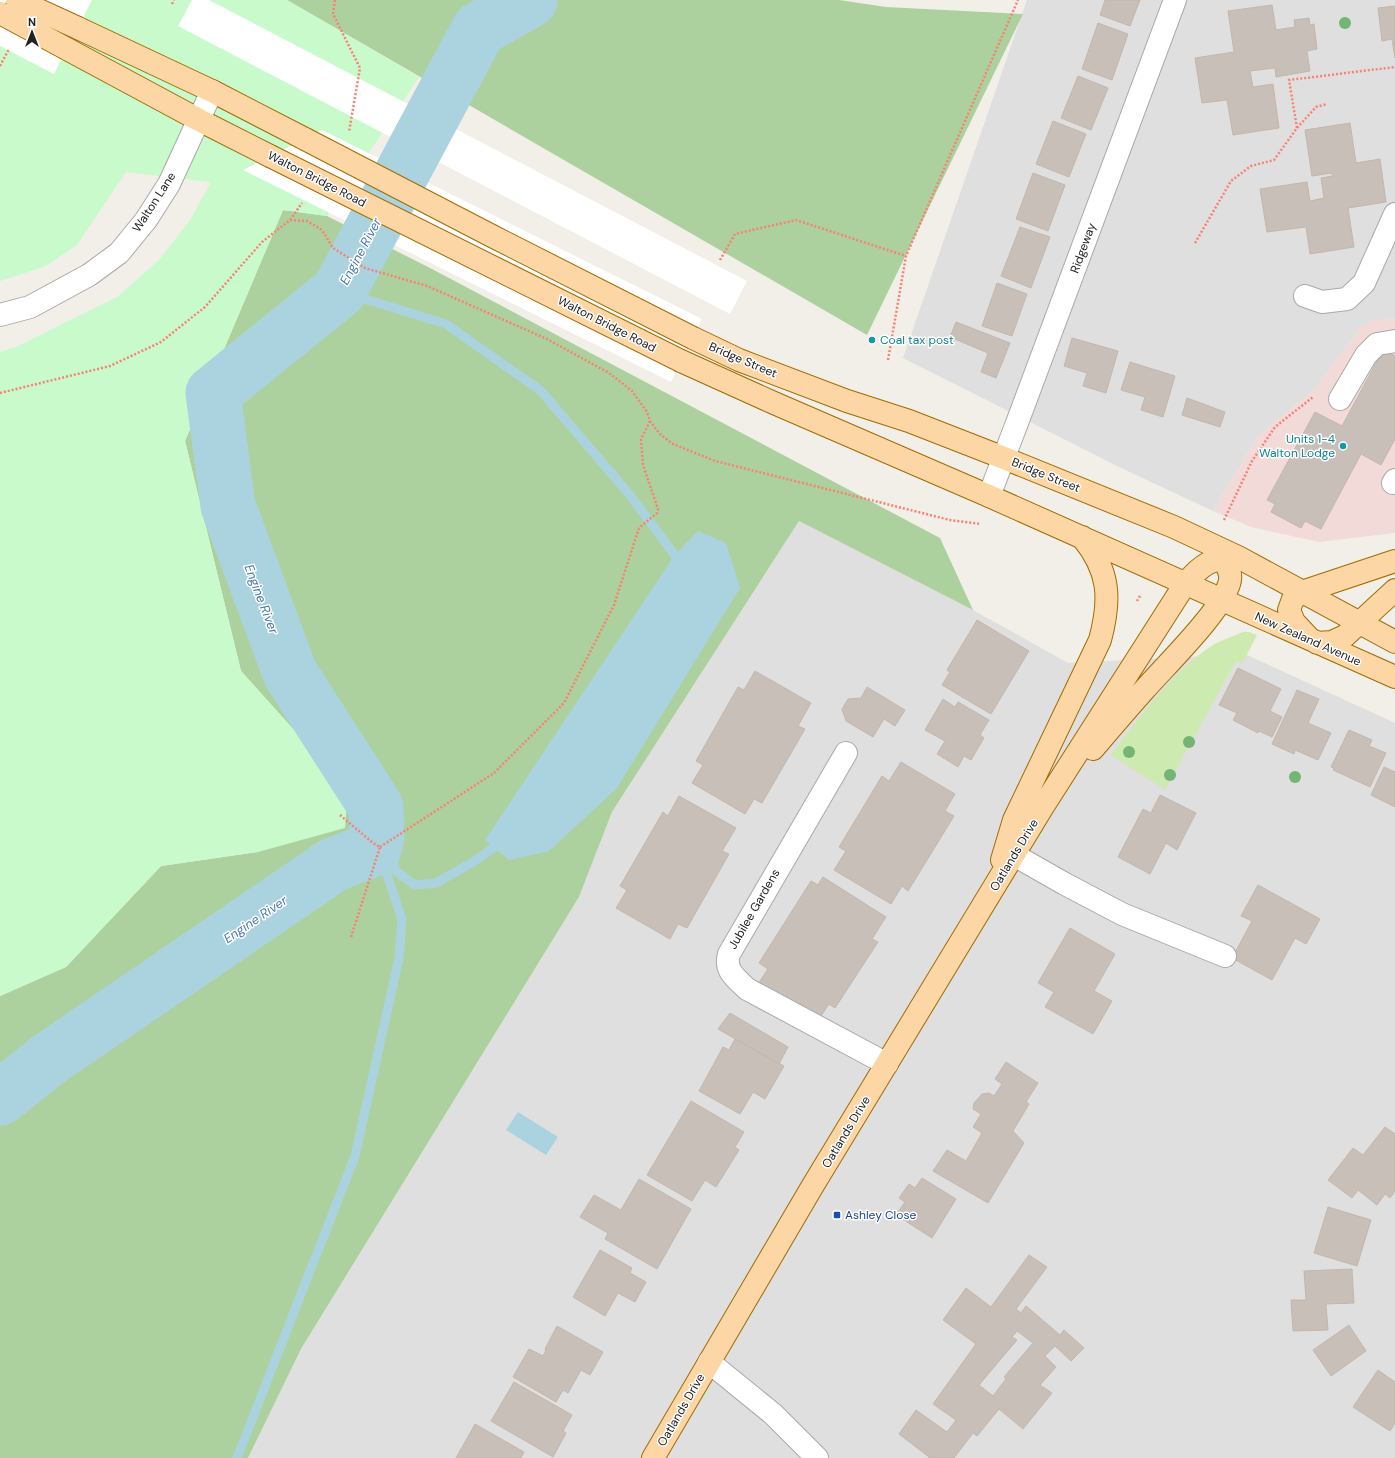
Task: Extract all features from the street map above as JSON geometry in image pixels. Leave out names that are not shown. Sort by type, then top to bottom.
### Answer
[{"type":"main road","points":[[17,0],[212,91]]},
{"type":"main road","name":"Walton Bridge Road","points":[[0,13],[199,120],[681,361],[988,496]]},
{"type":"main road","name":"Bridge Street","points":[[212,91],[306,138],[492,236],[739,360],[847,401],[909,421],[1144,514],[1302,592]]},
{"type":"main road","points":[[988,496],[1221,600]]},
{"type":"main road","points":[[994,888],[1014,820],[1100,640],[1104,626],[1108,598],[1104,580],[1098,561],[1082,537]]},
{"type":"main road","name":"Oatlands Drive","points":[[653,1458],[887,1064],[1042,808],[1185,584],[1203,565],[1223,553],[1230,579],[1227,590],[1221,600],[1203,625],[1145,689],[1042,808]]},
{"type":"main road","points":[[1395,561],[1302,592],[1293,599],[1289,610],[1294,622],[1314,641],[1332,642],[1345,636],[1360,624],[1395,590]]},
{"type":"main road","points":[[1302,592],[1395,642]]},
{"type":"main road","name":"New Zealand Avenue","points":[[1221,600],[1395,677]]},
{"type":"street","name":"Ridgeway","points":[[988,496],[1004,458],[1175,0]]},
{"type":"street","name":"Walton Lane","points":[[0,316],[30,307],[89,275],[119,253],[146,220],[169,184],[212,91]]},
{"type":"street","points":[[1305,296],[1322,302],[1347,299],[1364,283],[1395,214]]},
{"type":"street","points":[[1340,399],[1366,355],[1377,344],[1395,341]]},
{"type":"street","name":"Jubilee Gardens","points":[[846,753],[729,954],[727,961],[728,968],[735,978],[748,989],[887,1064]]},
{"type":"street","points":[[1014,855],[1122,914],[1225,956]]},
{"type":"street","points":[[709,1362],[773,1414],[817,1458]]},
{"type":"path","points":[[172,4],[173,0]]},
{"type":"path","points":[[335,0],[333,14],[360,68],[349,132],[345,138]]},
{"type":"path","points":[[888,360],[906,256],[1018,0]]},
{"type":"path","points":[[1297,128],[1289,80],[1395,67]]},
{"type":"path","points":[[1195,243],[1230,181],[1251,166],[1274,160],[1297,128],[1316,107],[1327,104]]},
{"type":"path","points":[[0,394],[110,366],[161,342],[204,307],[262,242],[290,220],[303,201]]},
{"type":"path","points":[[290,220],[307,221],[322,230],[333,248],[365,268],[427,286],[547,339],[615,378],[632,391],[648,412],[650,421],[660,434],[673,444],[715,461],[950,520],[986,525]]},
{"type":"path","points":[[720,260],[735,234],[796,220],[906,256]]},
{"type":"path","points":[[1222,523],[1252,461],[1275,427],[1314,395]]},
{"type":"path","points":[[380,847],[387,844],[494,773],[564,703],[614,605],[638,528],[657,513],[658,509],[643,465],[641,439],[650,421]]},
{"type":"path","points":[[340,815],[373,843],[380,847]]},
{"type":"path","points":[[351,937],[380,847]]},
{"type":"shaded area","points":[[1027,0],[1395,0],[1395,319],[1392,318],[1361,327],[1314,390],[1258,436],[1213,511],[1119,467],[903,358]]},
{"type":"shaded area","points":[[1395,319],[1395,533],[1319,542],[1251,527],[1213,511],[1258,436],[1314,390],[1361,327],[1374,320]]},
{"type":"shaded area","points":[[799,521],[973,610],[1068,663],[1245,654],[1395,723],[1395,1458],[248,1458],[301,1349],[579,897],[612,812]]},
{"type":"green space","points":[[0,0],[287,0],[419,77],[327,216],[283,210],[185,441],[241,671],[348,790],[345,828],[258,852],[161,866],[66,967],[0,996],[0,352],[16,347],[117,297],[159,260],[190,220],[211,182],[126,172],[77,245],[46,266],[0,281]]},
{"type":"green space","points":[[287,0],[839,0],[886,7],[1023,14],[867,335]]},
{"type":"green space","points":[[283,210],[327,216],[432,269],[940,538],[973,610],[799,521],[612,812],[579,897],[301,1349],[248,1458],[0,1458],[0,996],[66,967],[161,866],[258,852],[348,790],[241,671],[185,441]]},
{"type":"green space","points":[[1243,632],[1249,632],[1257,635],[1242,664],[1236,661],[1165,790],[1111,755],[1155,698],[1180,672],[1211,646]]},
{"type":"water","points":[[698,531],[726,543],[740,588],[617,788],[549,851],[509,860],[485,840],[674,556]]},
{"type":"water","points":[[518,1112],[558,1137],[546,1155],[506,1130]]},
{"type":"pier","points":[[0,0],[92,0],[54,74],[0,46]]},
{"type":"pier","points":[[192,0],[209,0],[747,281],[730,314],[178,26]]},
{"type":"pier","points":[[322,130],[702,319],[671,382],[243,170]]},
{"type":"building","points":[[1105,0],[1140,0],[1130,26],[1100,15]]},
{"type":"building","points":[[1272,5],[1276,30],[1295,27],[1294,20],[1309,18],[1310,25],[1314,24],[1317,49],[1307,51],[1310,71],[1276,77],[1275,68],[1250,71],[1253,87],[1273,84],[1279,128],[1233,135],[1227,100],[1202,103],[1195,58],[1234,52],[1228,11]]},
{"type":"building","points":[[1395,6],[1395,58],[1392,39],[1382,41],[1378,8]]},
{"type":"building","points":[[1098,23],[1128,34],[1112,80],[1082,69]]},
{"type":"building","points":[[1078,76],[1108,88],[1091,130],[1061,118]]},
{"type":"building","points":[[1053,121],[1086,134],[1069,177],[1036,164]]},
{"type":"building","points":[[1350,123],[1356,163],[1380,159],[1386,202],[1348,208],[1354,247],[1310,254],[1306,227],[1267,232],[1260,189],[1307,182],[1310,201],[1324,198],[1321,178],[1333,176],[1332,173],[1312,176],[1305,130]]},
{"type":"building","points":[[1033,173],[1065,185],[1048,231],[1016,219]]},
{"type":"building","points":[[1020,227],[1050,237],[1031,288],[1001,276]]},
{"type":"building","points":[[997,283],[1027,294],[1012,336],[982,326]]},
{"type":"building","points":[[956,322],[1010,343],[996,378],[981,372],[988,353],[950,337]]},
{"type":"building","points":[[1072,338],[1118,351],[1106,393],[1083,386],[1087,373],[1064,366]]},
{"type":"building","name":"Units 1-4 Walton Lodge","points":[[1383,350],[1395,356],[1395,439],[1381,465],[1361,454],[1321,529],[1305,521],[1301,528],[1271,512],[1275,504],[1267,500],[1315,412],[1342,426]]},
{"type":"building","points":[[1130,362],[1175,376],[1163,417],[1141,410],[1145,397],[1121,390]]},
{"type":"building","points":[[1187,398],[1225,412],[1220,427],[1182,415]]},
{"type":"building","points":[[977,620],[1029,651],[991,714],[942,685],[950,672],[947,670]]},
{"type":"building","points":[[1238,668],[1281,689],[1270,711],[1282,717],[1272,737],[1259,731],[1258,733],[1233,720],[1237,713],[1219,705]]},
{"type":"building","points":[[755,671],[811,703],[798,726],[805,729],[762,803],[754,799],[745,814],[692,783],[703,765],[696,761],[738,687],[744,690]]},
{"type":"building","points":[[867,687],[905,710],[895,726],[884,719],[873,737],[846,721],[842,709],[848,699],[861,698]]},
{"type":"building","points":[[1297,690],[1319,699],[1308,723],[1331,733],[1318,760],[1295,750],[1294,754],[1272,744]]},
{"type":"building","points":[[943,699],[955,707],[958,702],[989,720],[980,735],[984,738],[971,760],[964,756],[958,767],[937,754],[945,741],[925,730]]},
{"type":"building","points":[[1349,730],[1372,740],[1369,746],[1386,753],[1370,787],[1333,770],[1334,768],[1331,767]]},
{"type":"building","points":[[901,762],[955,794],[945,811],[954,816],[908,891],[902,886],[891,904],[834,870],[846,851],[839,847],[882,776],[889,781]]},
{"type":"building","points":[[1384,767],[1395,772],[1395,807],[1371,795]]},
{"type":"building","points":[[1160,795],[1196,813],[1177,850],[1166,843],[1150,874],[1118,857],[1143,809],[1151,813]]},
{"type":"building","points":[[679,796],[736,828],[722,851],[729,854],[687,928],[678,924],[670,939],[616,908],[627,890],[620,886],[663,812],[668,816]]},
{"type":"building","points":[[823,877],[886,917],[872,939],[878,942],[835,1008],[829,1004],[817,1022],[758,984],[768,969],[759,963],[811,881],[818,885]]},
{"type":"building","points":[[1258,885],[1320,919],[1306,944],[1295,938],[1272,980],[1232,958],[1252,921],[1241,916]]},
{"type":"building","points":[[1070,928],[1115,954],[1094,991],[1112,1001],[1093,1034],[1045,1007],[1054,992],[1038,983]]},
{"type":"building","points":[[730,1013],[788,1047],[779,1064],[718,1029]]},
{"type":"building","points":[[735,1039],[784,1066],[765,1099],[753,1092],[740,1114],[699,1091],[723,1047],[729,1050]]},
{"type":"building","points":[[1006,1062],[1038,1083],[1026,1102],[1029,1104],[1013,1131],[1024,1143],[988,1203],[933,1171],[947,1150],[966,1161],[982,1133],[973,1127],[981,1114],[973,1109],[974,1103],[982,1094],[989,1093],[994,1096],[1002,1084],[995,1079]]},
{"type":"building","points":[[691,1101],[744,1132],[735,1147],[739,1150],[716,1187],[705,1180],[692,1201],[647,1175]]},
{"type":"building","points":[[1385,1127],[1395,1134],[1395,1191],[1390,1198],[1385,1194],[1377,1205],[1358,1190],[1352,1198],[1328,1180],[1353,1148],[1363,1155]]},
{"type":"building","points":[[922,1178],[956,1199],[932,1238],[896,1215],[905,1202],[899,1198],[909,1184],[915,1188]]},
{"type":"building","points":[[639,1179],[691,1209],[657,1269],[605,1239],[608,1233],[580,1217],[594,1195],[621,1210]]},
{"type":"building","points":[[1328,1207],[1371,1220],[1357,1266],[1314,1253]]},
{"type":"building","points":[[600,1250],[632,1268],[630,1273],[646,1282],[635,1302],[618,1293],[605,1316],[573,1297]]},
{"type":"building","points":[[1029,1255],[1047,1267],[1016,1309],[1021,1313],[1026,1306],[1060,1335],[1064,1330],[1084,1348],[1071,1361],[1055,1346],[1045,1356],[1056,1367],[1040,1385],[1052,1393],[1023,1429],[999,1409],[977,1436],[973,1433],[954,1458],[928,1458],[929,1457],[899,1434],[916,1410],[947,1432],[956,1420],[933,1404],[976,1344],[943,1320],[966,1288],[991,1307]],"holes":[[[1017,1331],[1033,1343],[1004,1377],[1006,1379],[993,1396],[979,1385],[1017,1340],[1012,1337]]]},
{"type":"building","points":[[1352,1269],[1354,1303],[1326,1304],[1328,1330],[1293,1331],[1291,1300],[1306,1300],[1304,1271]]},
{"type":"building","points":[[1349,1325],[1366,1351],[1331,1376],[1313,1350]]},
{"type":"building","points":[[557,1326],[603,1352],[590,1375],[581,1370],[568,1393],[563,1390],[556,1402],[513,1377],[529,1349],[543,1356]]},
{"type":"building","points":[[1378,1370],[1395,1382],[1395,1423],[1390,1431],[1353,1407]]},
{"type":"building","points":[[514,1382],[572,1415],[563,1431],[566,1433],[553,1457],[491,1421]]},
{"type":"building","points":[[475,1424],[524,1452],[521,1458],[456,1458]]},
{"type":"waterway","name":"Engine River","points":[[0,1098],[49,1059],[333,865],[374,849],[377,836],[376,807],[290,673],[228,506],[213,393],[339,291],[479,29],[530,0]]},
{"type":"waterway","points":[[339,291],[446,324],[541,391],[629,494],[680,562],[680,566]]},
{"type":"waterway","points":[[377,836],[386,848],[397,872],[415,885],[436,883],[473,862],[503,841]]},
{"type":"waterway","points":[[237,1458],[355,1156],[399,958],[402,920],[380,853],[374,849]]},
{"type":"place","name":"Coal tax post","points":[[872,340]]},
{"type":"place","name":"Units 1-4 Walton Lodge","points":[[1343,446]]},
{"type":"place","name":"Ashley Close","points":[[837,1215]]}]
